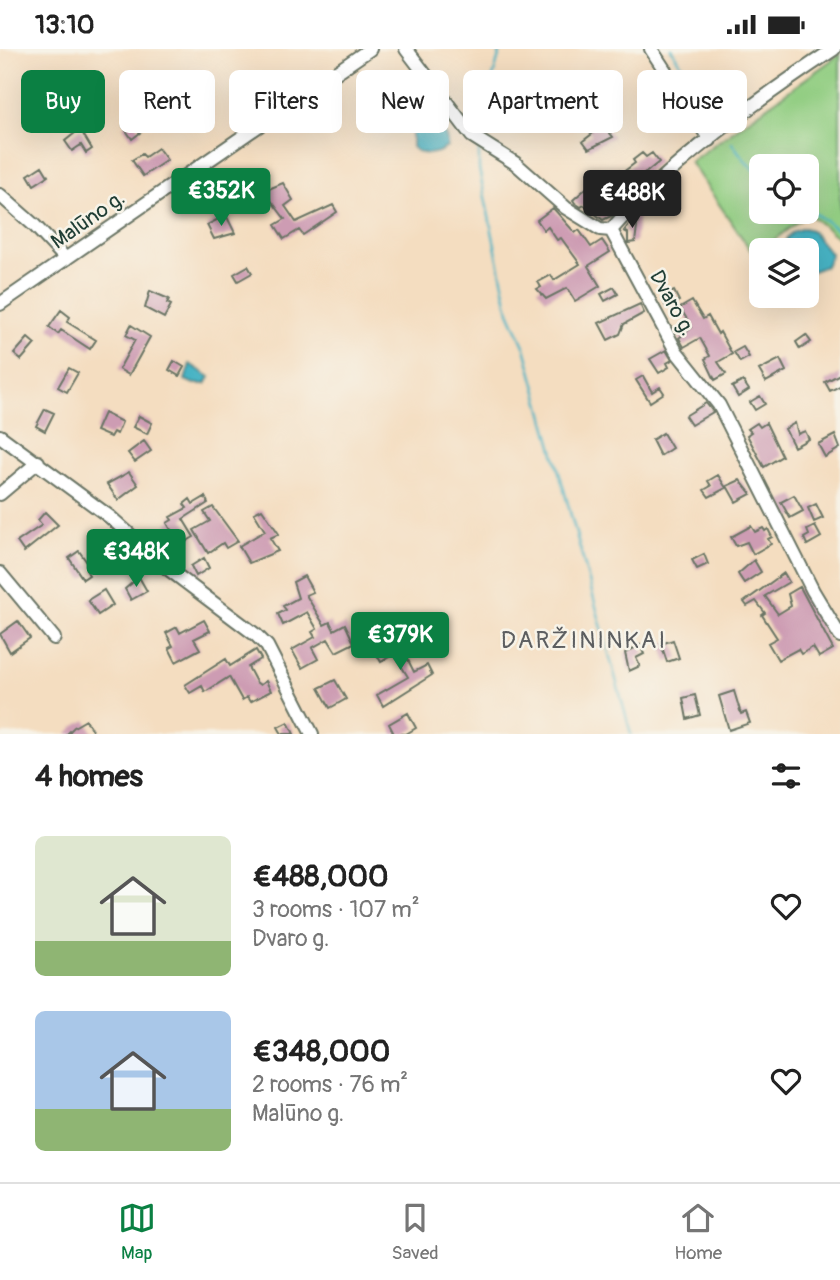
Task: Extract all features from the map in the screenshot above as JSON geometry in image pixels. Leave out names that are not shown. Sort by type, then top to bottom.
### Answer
[{"type":"street","name":"Malūno g.","points":[[0,304],[370,49]]},
{"type":"street","points":[[406,49],[472,136],[515,163],[566,208],[600,229],[611,230],[634,203],[710,140],[834,49]]},
{"type":"street","points":[[651,49],[710,140]]},
{"type":"street","points":[[0,195],[35,226],[66,259]]},
{"type":"street","name":"Dvaro g.","points":[[611,230],[676,351],[719,405],[813,591],[840,636]]},
{"type":"street","points":[[0,436],[110,517],[167,568],[256,635],[267,646],[312,734]]},
{"type":"street","points":[[0,494],[38,462]]},
{"type":"street","points":[[0,573],[54,638]]},
{"type":"green space","points":[[840,54],[840,239],[819,223],[819,154],[749,154],[749,224],[795,224],[776,238],[749,238],[749,248],[690,162],[730,133],[747,133],[747,121]]},
{"type":"water","points":[[412,133],[444,133],[446,137],[447,147],[438,152],[429,154],[412,147]]},
{"type":"water","points":[[804,228],[811,230],[818,238],[787,238]]},
{"type":"water","points":[[819,240],[831,254],[826,266],[819,269]]},
{"type":"water","points":[[190,364],[210,377],[206,384],[194,384],[185,380]]},
{"type":"building","points":[[75,133],[82,133],[92,149],[86,153],[81,145],[72,151],[65,141]]},
{"type":"building","points":[[128,133],[140,133],[132,139]]},
{"type":"building","points":[[610,133],[613,137],[589,149],[583,141],[592,134]]},
{"type":"building","points":[[158,148],[167,160],[143,176],[132,160],[142,154],[145,157]]},
{"type":"building","points":[[642,153],[646,157],[652,153],[659,162],[633,183],[637,188],[612,206],[616,211],[613,215],[603,220],[584,205],[581,207],[575,203],[573,200],[591,184],[593,187],[598,184],[603,192],[617,182],[612,175],[619,170],[622,173],[635,163],[633,160]]},
{"type":"building","points":[[42,166],[48,176],[34,185],[28,175]]},
{"type":"building","points":[[283,183],[293,200],[285,206],[296,222],[333,205],[337,212],[303,235],[299,230],[284,239],[275,225],[285,219],[264,191]]},
{"type":"building","points":[[661,191],[666,197],[651,209],[647,205]]},
{"type":"building","points":[[553,208],[575,233],[579,230],[591,247],[602,240],[610,252],[588,266],[600,286],[575,301],[567,288],[546,299],[537,289],[541,287],[538,282],[551,275],[554,280],[580,264],[561,238],[557,240],[548,227],[544,230],[537,220]]},
{"type":"building","points":[[639,212],[635,242],[628,243],[628,233],[624,231]]},
{"type":"building","points":[[226,215],[235,233],[214,239],[207,225]]},
{"type":"building","points":[[248,266],[252,273],[238,281],[234,274]]},
{"type":"building","points":[[614,287],[618,294],[605,301],[601,294]]},
{"type":"building","points":[[150,291],[169,299],[167,303],[171,305],[164,318],[145,308]]},
{"type":"building","points":[[674,291],[679,301],[666,307],[662,297]]},
{"type":"building","points":[[692,301],[703,319],[708,316],[732,354],[718,362],[726,374],[715,380],[705,359],[710,356],[700,338],[684,347],[679,338],[692,327],[680,308]]},
{"type":"building","points":[[640,304],[644,313],[624,324],[620,334],[608,340],[599,323]]},
{"type":"building","points":[[61,310],[70,317],[67,322],[96,340],[90,349],[61,330],[58,334],[49,327]]},
{"type":"building","points":[[131,325],[150,337],[129,375],[119,369],[135,340],[126,335]]},
{"type":"building","points":[[806,335],[811,342],[800,349],[796,342]]},
{"type":"building","points":[[28,338],[35,344],[21,360],[14,354]]},
{"type":"building","points":[[743,347],[749,357],[740,362],[734,352]]},
{"type":"building","points":[[666,350],[672,360],[667,363],[669,367],[659,373],[650,359]]},
{"type":"building","points":[[780,359],[786,371],[766,382],[759,370]]},
{"type":"building","points":[[174,361],[184,367],[179,376],[169,370]]},
{"type":"building","points":[[69,368],[78,373],[67,392],[58,387]]},
{"type":"building","points":[[840,374],[840,386],[830,391],[825,382]]},
{"type":"building","points":[[643,376],[652,392],[660,387],[664,393],[650,402],[636,380]]},
{"type":"building","points":[[743,381],[749,390],[738,397],[732,387]]},
{"type":"building","points":[[760,396],[765,404],[755,410],[750,402]]},
{"type":"building","points":[[706,403],[713,412],[691,425],[685,416]]},
{"type":"building","points":[[45,409],[54,413],[45,431],[36,426]]},
{"type":"building","points":[[104,413],[122,422],[117,434],[113,432],[110,437],[96,431]]},
{"type":"building","points":[[139,416],[152,423],[147,434],[133,427]]},
{"type":"building","points":[[757,423],[760,427],[766,423],[782,456],[764,467],[747,435],[751,432],[748,429]]},
{"type":"building","points":[[795,423],[798,434],[805,431],[809,439],[794,447],[785,429]]},
{"type":"building","points":[[663,433],[672,448],[660,456],[652,440]]},
{"type":"building","points":[[835,435],[840,448],[825,457],[818,444]]},
{"type":"building","points":[[144,441],[151,451],[135,462],[128,453]]},
{"type":"building","points":[[129,472],[138,485],[118,500],[107,484]]},
{"type":"building","points":[[718,475],[726,488],[709,497],[704,490],[711,486],[708,481]]},
{"type":"building","points":[[740,480],[751,494],[736,502],[727,486]]},
{"type":"building","points":[[794,495],[803,511],[790,518],[781,502]]},
{"type":"building","points":[[205,497],[208,503],[183,519],[194,537],[180,545],[167,523],[172,520],[170,517],[187,508],[184,504],[190,499],[193,504]]},
{"type":"building","points":[[816,504],[823,518],[814,522],[808,508]]},
{"type":"building","points":[[213,507],[238,541],[226,548],[223,543],[208,553],[194,530],[210,521],[204,512]]},
{"type":"building","points":[[262,509],[279,534],[270,538],[278,551],[249,563],[239,546],[265,531],[254,513]]},
{"type":"building","points":[[45,512],[58,525],[24,552],[17,542],[42,525],[38,520]]},
{"type":"building","points":[[751,526],[755,532],[768,529],[772,537],[768,539],[771,544],[753,554],[747,542],[736,546],[731,537]]},
{"type":"building","points":[[815,526],[821,537],[807,545],[804,538],[809,535],[807,530]]},
{"type":"building","points":[[114,543],[126,554],[110,568],[98,558]]},
{"type":"building","points":[[79,551],[91,568],[86,570],[89,575],[83,579],[69,558]]},
{"type":"building","points":[[704,554],[708,564],[697,569],[692,560]]},
{"type":"building","points":[[204,558],[209,568],[196,576],[191,566]]},
{"type":"building","points":[[754,560],[761,572],[744,583],[738,574]]},
{"type":"building","points":[[784,573],[789,582],[765,596],[778,614],[791,606],[788,594],[800,587],[833,649],[819,657],[813,647],[801,654],[798,649],[778,660],[768,643],[777,638],[762,615],[765,613],[756,601],[747,606],[744,602]]},
{"type":"building","points":[[304,576],[313,592],[306,595],[324,625],[330,622],[334,630],[345,624],[354,643],[336,652],[328,639],[312,648],[318,659],[302,668],[292,650],[315,637],[312,632],[317,629],[307,612],[283,625],[278,614],[286,610],[283,606],[298,598],[293,582]]},
{"type":"building","points":[[139,577],[147,591],[131,600],[125,589]]},
{"type":"building","points":[[104,590],[113,605],[98,615],[88,600]]},
{"type":"building","points":[[204,620],[210,631],[194,639],[200,649],[176,662],[169,648],[173,646],[166,633],[177,627],[180,633]]},
{"type":"building","points":[[18,621],[30,638],[10,652],[0,634]]},
{"type":"building","points":[[397,638],[414,672],[427,665],[432,675],[383,706],[377,695],[408,677],[394,654],[381,662],[374,650]]},
{"type":"building","points":[[673,640],[679,658],[667,662],[661,644]]},
{"type":"building","points":[[640,645],[644,654],[636,658],[640,666],[629,671],[625,653]]},
{"type":"building","points":[[256,650],[261,659],[248,667],[256,682],[260,685],[266,681],[271,691],[250,702],[247,697],[242,700],[229,677],[205,692],[202,686],[190,693],[185,685],[226,659],[230,666]]},
{"type":"building","points":[[335,680],[346,699],[330,708],[319,688]]},
{"type":"building","points":[[734,691],[741,714],[746,712],[750,723],[729,730],[719,696]]},
{"type":"building","points":[[695,695],[700,715],[687,719],[683,698]]},
{"type":"building","points":[[408,713],[416,728],[406,734],[394,734],[389,724]]},
{"type":"building","points":[[86,720],[94,734],[67,734],[74,727]]},
{"type":"building","points":[[288,722],[294,734],[282,734],[278,727]]},
{"type":"waterway","points":[[480,136],[483,111],[501,49]]},
{"type":"waterway","points":[[671,49],[685,70]]},
{"type":"waterway","points":[[732,143],[749,165]]},
{"type":"waterway","points":[[479,147],[479,169],[509,312],[525,348],[631,734]]},
{"type":"waterway","points":[[819,216],[840,231]]},
{"type":"district","name":"DARŽININKAI","points":[[584,640]]}]
